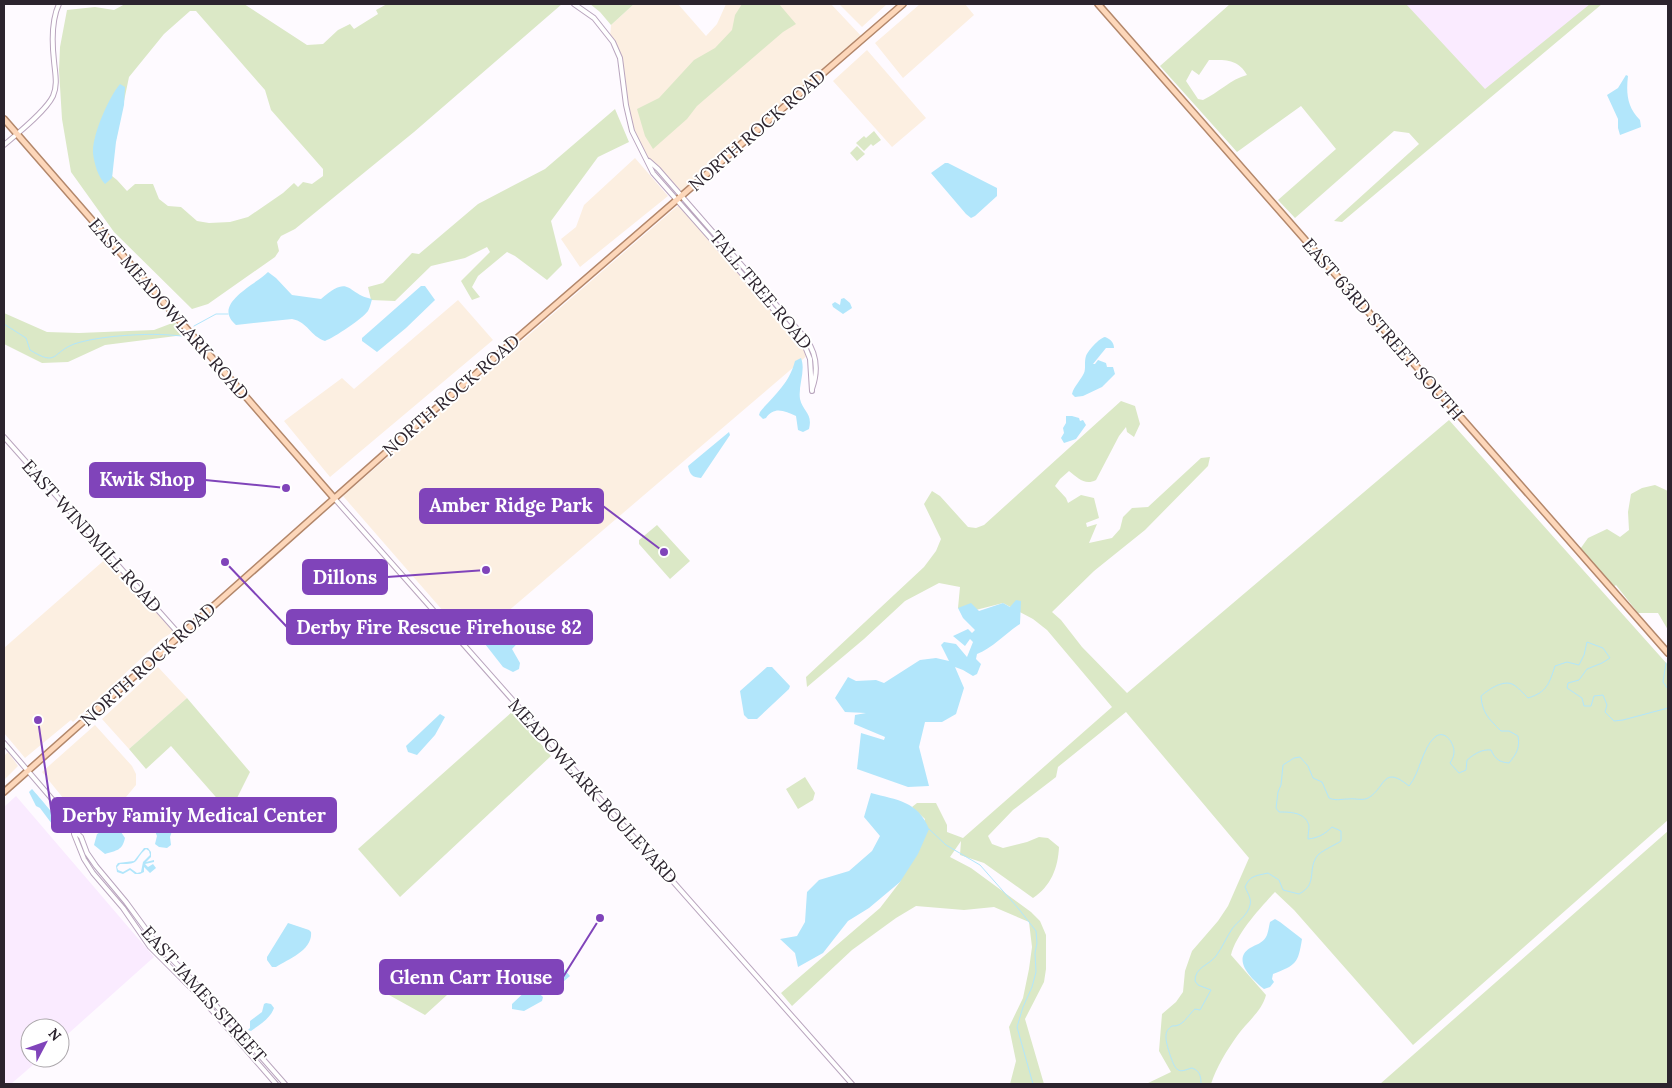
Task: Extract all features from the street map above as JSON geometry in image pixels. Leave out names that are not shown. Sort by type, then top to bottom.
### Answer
[{"type":"main road","name":"NORTH ROCK ROAD","points":[[4,792],[334,498],[903,4]]},
{"type":"main road","name":"EAST 63RD STREET SOUTH","points":[[1098,4],[1668,653]]},
{"type":"main road","name":"EAST MEADOWLARK ROAD","points":[[4,119],[334,498]]},
{"type":"street","points":[[4,145],[50,102],[55,92],[53,32],[55,13],[59,4]]},
{"type":"street","name":"TALL TREE ROAD","points":[[574,4],[594,18],[613,42],[620,58],[626,105],[632,131],[648,160],[658,169],[679,198],[804,344],[810,359],[812,391],[815,382],[816,366],[815,355],[811,345],[679,198]]},
{"type":"street","name":"EAST WINDMILL ROAD","points":[[4,438],[180,634]]},
{"type":"street","name":"MEADOWLARK BOULEVARD","points":[[334,498],[852,1084]]},
{"type":"street","name":"EAST JAMES STREET","points":[[4,743],[68,817],[84,859],[93,873],[119,902],[150,947],[202,999],[276,1084]]},
{"type":"street","name":"EAST JAMES STREET","points":[[74,830],[81,837],[87,852],[96,866],[126,902],[156,944],[205,993],[285,1084]]},
{"type":"shaded area","points":[[634,4],[678,4],[706,36],[717,24],[726,4],[831,4],[863,38],[681,196],[648,160],[632,131],[620,59],[610,38],[611,25]]},
{"type":"shaded area","points":[[839,4],[887,4],[862,27]]},
{"type":"shaded area","points":[[920,4],[965,4],[974,15],[903,78],[875,43]]},
{"type":"shaded area","points":[[1399,4],[1594,4],[1484,99]]},
{"type":"shaded area","points":[[867,50],[926,118],[892,147],[833,81]]},
{"type":"shaded area","points":[[635,158],[668,196],[580,267],[561,239],[576,227],[584,205]]},
{"type":"shaded area","points":[[681,203],[809,354],[471,643],[343,496]]},
{"type":"shaded area","points":[[458,300],[493,340],[330,477],[284,421],[342,378],[354,389]]},
{"type":"shaded area","points":[[109,556],[175,631],[163,638],[73,722],[71,720],[25,758],[4,733],[4,648]]},
{"type":"shaded area","points":[[158,667],[187,698],[129,749],[102,719]]},
{"type":"shaded area","points":[[95,725],[132,766],[136,774],[136,785],[126,797],[81,820],[42,772]]},
{"type":"shaded area","points":[[8,752],[18,766],[4,780],[4,756]]},
{"type":"shaded area","points":[[16,796],[154,957],[70,1032],[70,1018],[20,1018],[20,1068],[29,1068],[11,1084],[4,1084],[4,807]]},
{"type":"green space","points":[[125,4],[244,4],[307,45],[323,44],[338,30],[350,24],[354,29],[378,14],[376,10],[387,4],[562,4],[414,132],[295,229],[281,236],[277,242],[279,251],[275,257],[208,304],[192,309],[114,232],[71,172],[62,119],[59,70],[60,47],[67,10],[95,7],[114,10]],"holes":[[[190,11],[196,11],[265,90],[271,110],[323,169],[323,176],[312,184],[303,182],[298,187],[294,183],[283,193],[248,217],[230,222],[209,223],[197,221],[181,207],[168,206],[159,199],[153,184],[135,184],[127,191],[112,176],[113,154],[129,77],[164,34]]]},
{"type":"green space","points":[[590,4],[634,4],[611,25]]},
{"type":"green space","points":[[742,4],[779,4],[796,24],[783,32],[697,106],[687,119],[653,149],[645,136],[637,109],[659,98],[694,60],[715,48],[732,30],[735,15]]},
{"type":"green space","points":[[1230,4],[1406,4],[1485,89],[1590,4],[1602,4],[1342,222],[1334,221],[1419,144],[1409,133],[1394,131],[1295,218],[1278,200],[1336,149],[1301,106],[1237,152],[1160,66]],"holes":[[[1209,60],[1236,63],[1247,75],[1235,80],[1203,100],[1198,99],[1186,81],[1192,70],[1199,75]]]},
{"type":"green space","points":[[615,109],[629,142],[598,157],[551,221],[562,265],[547,280],[507,252],[478,276],[472,287],[480,297],[472,300],[461,281],[490,252],[487,247],[465,258],[431,266],[395,301],[371,300],[368,287],[383,283],[412,253],[419,254],[478,204],[545,169]]},
{"type":"green space","points":[[874,131],[881,140],[873,146],[871,144],[864,151],[856,143]]},
{"type":"green space","points":[[857,146],[865,154],[857,161],[850,153]]},
{"type":"green space","points":[[4,313],[47,332],[79,333],[154,330],[175,322],[184,335],[105,345],[68,362],[42,363],[4,344]]},
{"type":"green space","points":[[1121,401],[1135,406],[1140,424],[1134,437],[1127,432],[1126,427],[1119,436],[1096,480],[1085,482],[1069,471],[1055,486],[1068,503],[1081,495],[1094,498],[1099,518],[1086,523],[1087,527],[1097,524],[1089,543],[1112,538],[1120,529],[1123,517],[1132,508],[1148,507],[1201,458],[1210,457],[1208,466],[1145,530],[1094,571],[1052,612],[1061,620],[1082,647],[1127,693],[1449,420],[1668,665],[1668,820],[1413,1045],[1294,910],[1275,892],[1243,930],[1231,955],[1266,995],[1264,1001],[1226,1053],[1211,1084],[1146,1084],[1171,1072],[1159,1051],[1162,1014],[1176,1002],[1183,992],[1185,971],[1192,951],[1218,921],[1228,906],[1249,858],[1126,712],[1058,767],[1056,777],[1013,810],[988,836],[992,844],[1003,848],[1039,837],[1048,838],[1059,847],[1055,869],[1049,882],[1033,898],[984,863],[960,855],[961,841],[950,857],[971,868],[1031,912],[1040,921],[1046,935],[1044,982],[1025,1019],[1044,1084],[1010,1084],[1016,1061],[1009,1027],[1023,998],[1032,947],[1029,922],[994,907],[964,910],[916,906],[852,950],[792,1006],[781,993],[880,908],[900,882],[925,819],[912,807],[917,803],[936,803],[947,825],[947,832],[963,838],[1112,707],[1047,630],[1033,619],[1003,603],[972,611],[958,608],[960,587],[939,583],[905,601],[864,639],[807,687],[806,677],[924,567],[936,551],[941,539],[924,504],[932,491],[940,496],[968,527],[976,528],[984,525]]},
{"type":"green space","points":[[1655,485],[1668,491],[1668,630],[1658,613],[1638,613],[1616,585],[1611,589],[1578,552],[1588,538],[1607,529],[1620,537],[1629,530],[1628,512],[1631,494],[1642,488]]},
{"type":"green space","points":[[657,525],[690,561],[670,579],[639,544],[639,540]]},
{"type":"green space","points":[[187,698],[250,772],[232,808],[225,802],[222,804],[171,746],[146,769],[129,749]]},
{"type":"green space","points":[[513,711],[551,756],[400,897],[358,849]]},
{"type":"green space","points":[[805,777],[815,793],[813,800],[798,809],[786,789]]},
{"type":"green space","points":[[1668,831],[1668,1084],[1380,1084]]},
{"type":"green space","points":[[417,961],[447,995],[425,1015],[389,995],[400,977]]},
{"type":"water","points":[[1626,75],[1628,76],[1628,100],[1632,110],[1640,120],[1641,127],[1620,135],[1618,119],[1607,95],[1618,88]]},
{"type":"water","points":[[120,84],[125,87],[124,105],[116,142],[112,178],[105,184],[100,178],[95,165],[93,145],[102,117]]},
{"type":"water","points":[[945,163],[997,188],[997,196],[971,218],[931,173]]},
{"type":"water","points":[[268,272],[292,295],[321,299],[331,291],[343,286],[372,299],[370,306],[368,311],[354,323],[325,341],[316,336],[302,323],[292,319],[236,325],[230,317],[229,310],[232,302]]},
{"type":"water","points":[[421,286],[425,286],[435,300],[406,328],[377,352],[362,341],[362,338]]},
{"type":"water","points":[[844,298],[850,303],[852,308],[843,314],[833,307],[832,304],[835,302],[840,305],[841,299]]},
{"type":"water","points":[[1105,337],[1111,341],[1114,348],[1106,348],[1093,364],[1098,360],[1106,363],[1107,367],[1113,367],[1115,374],[1102,387],[1083,396],[1075,397],[1072,394],[1084,373],[1086,356],[1094,345]]},
{"type":"water","points":[[801,358],[803,368],[800,399],[810,419],[809,429],[803,432],[798,430],[796,416],[780,411],[773,412],[763,419],[759,415],[789,376],[795,361]]},
{"type":"water","points":[[1066,416],[1079,418],[1086,425],[1076,439],[1064,443],[1061,438],[1064,433],[1063,428],[1066,423]]},
{"type":"water","points":[[729,432],[730,435],[701,478],[692,475],[688,466]]},
{"type":"water","points":[[1016,600],[1021,601],[1020,624],[977,654],[976,659],[981,664],[977,674],[973,676],[955,667],[964,688],[956,714],[942,722],[925,722],[919,747],[929,786],[908,787],[857,769],[861,733],[884,740],[885,737],[854,724],[855,715],[866,713],[845,712],[835,698],[848,677],[856,681],[876,680],[884,683],[920,660],[936,658],[949,661],[941,645],[944,642],[956,644],[967,657],[973,642],[970,639],[965,646],[953,636],[968,629],[972,633],[975,630],[963,618],[958,608],[971,603],[979,611],[1003,603],[1010,607]]},
{"type":"water","points":[[514,615],[521,616],[531,626],[531,629],[512,649],[520,663],[519,669],[513,672],[503,667],[485,644]]},
{"type":"water","points":[[767,667],[772,667],[790,686],[789,689],[757,719],[748,719],[744,715],[740,691]]},
{"type":"water","points":[[440,714],[445,717],[435,735],[417,755],[408,752],[406,746]]},
{"type":"water","points":[[32,789],[60,823],[59,826],[56,827],[52,824],[40,808],[36,806],[29,792]]},
{"type":"water","points":[[871,793],[898,800],[913,807],[929,829],[918,854],[900,882],[869,908],[848,921],[823,953],[798,967],[795,953],[780,939],[797,936],[805,922],[807,892],[819,880],[849,871],[872,851],[880,836],[864,817]]},
{"type":"water","points":[[117,826],[125,838],[124,842],[118,849],[105,854],[94,845],[97,834]]},
{"type":"water","points":[[157,827],[168,828],[172,831],[170,837],[171,845],[167,848],[159,847],[155,844],[157,836],[155,831]]},
{"type":"water","points":[[144,848],[148,848],[151,852],[151,857],[146,862],[154,860],[154,862],[145,864],[148,867],[153,864],[156,868],[150,873],[144,867],[144,872],[140,874],[135,874],[130,870],[123,874],[117,872],[116,866],[118,863],[134,861]],"holes":[[[146,849],[150,855],[143,862],[141,872],[137,873],[130,868],[123,872],[118,870],[117,867],[120,864],[134,862]]]},
{"type":"water","points":[[1275,919],[1302,939],[1295,962],[1291,966],[1273,974],[1272,979],[1274,982],[1270,987],[1264,989],[1246,970],[1243,958],[1250,948],[1265,939],[1270,922]]},
{"type":"water","points":[[288,923],[309,930],[311,938],[299,953],[276,967],[272,967],[267,957]]},
{"type":"water","points":[[552,968],[564,969],[570,976],[550,993],[540,983],[544,975]]},
{"type":"water","points":[[531,986],[543,997],[542,1001],[524,1011],[512,1009],[512,1004]]},
{"type":"water","points":[[266,1003],[271,1004],[274,1008],[272,1012],[261,1024],[251,1031],[248,1030],[250,1028],[250,1021],[262,1012]]},
{"type":"waterway","points":[[194,326],[216,314],[228,314]]},
{"type":"waterway","points":[[4,324],[26,338],[30,350],[45,358],[54,357],[74,344],[95,339],[159,334],[182,336]]},
{"type":"waterway","points":[[1201,1084],[1200,1074],[1195,1069],[1180,1071],[1175,1067],[1168,1048],[1166,1033],[1172,1026],[1182,1023],[1195,1009],[1200,1010],[1211,990],[1198,985],[1195,981],[1197,973],[1216,956],[1232,929],[1249,909],[1250,898],[1245,887],[1247,883],[1254,877],[1268,873],[1279,880],[1283,890],[1299,894],[1305,890],[1310,882],[1317,856],[1341,841],[1341,831],[1332,827],[1327,832],[1308,839],[1309,826],[1305,818],[1297,814],[1279,812],[1276,808],[1283,765],[1294,758],[1300,757],[1308,766],[1313,778],[1322,782],[1329,798],[1338,800],[1368,798],[1389,777],[1394,777],[1409,786],[1413,781],[1427,747],[1439,735],[1445,736],[1451,741],[1454,752],[1450,763],[1459,773],[1466,770],[1467,760],[1484,750],[1491,750],[1498,760],[1509,763],[1517,750],[1519,744],[1518,736],[1509,731],[1501,731],[1493,723],[1485,711],[1481,696],[1495,686],[1504,683],[1516,686],[1528,698],[1534,696],[1546,686],[1555,666],[1567,662],[1579,665],[1587,642],[1603,648],[1610,658],[1587,669],[1579,680],[1568,683],[1567,688],[1582,698],[1584,706],[1591,706],[1594,696],[1603,695],[1607,705],[1605,712],[1614,721],[1668,708]]},
{"type":"waterway","points":[[1666,663],[1663,682],[1668,689]]},
{"type":"waterway","points":[[929,829],[946,845],[980,865],[1036,931],[1036,972],[1017,1027],[1033,1084]]},
{"type":"place","name":"Kwik Shop","points":[[286,488]]},
{"type":"place","name":"Amber Ridge Park","points":[[664,552]]},
{"type":"place","name":"Derby Fire Rescue Firehouse 82","points":[[225,562]]},
{"type":"place","name":"Dillons","points":[[486,570]]},
{"type":"place","name":"Derby Family Medical Center","points":[[38,720]]},
{"type":"place","name":"Glenn Carr House","points":[[600,918]]}]
